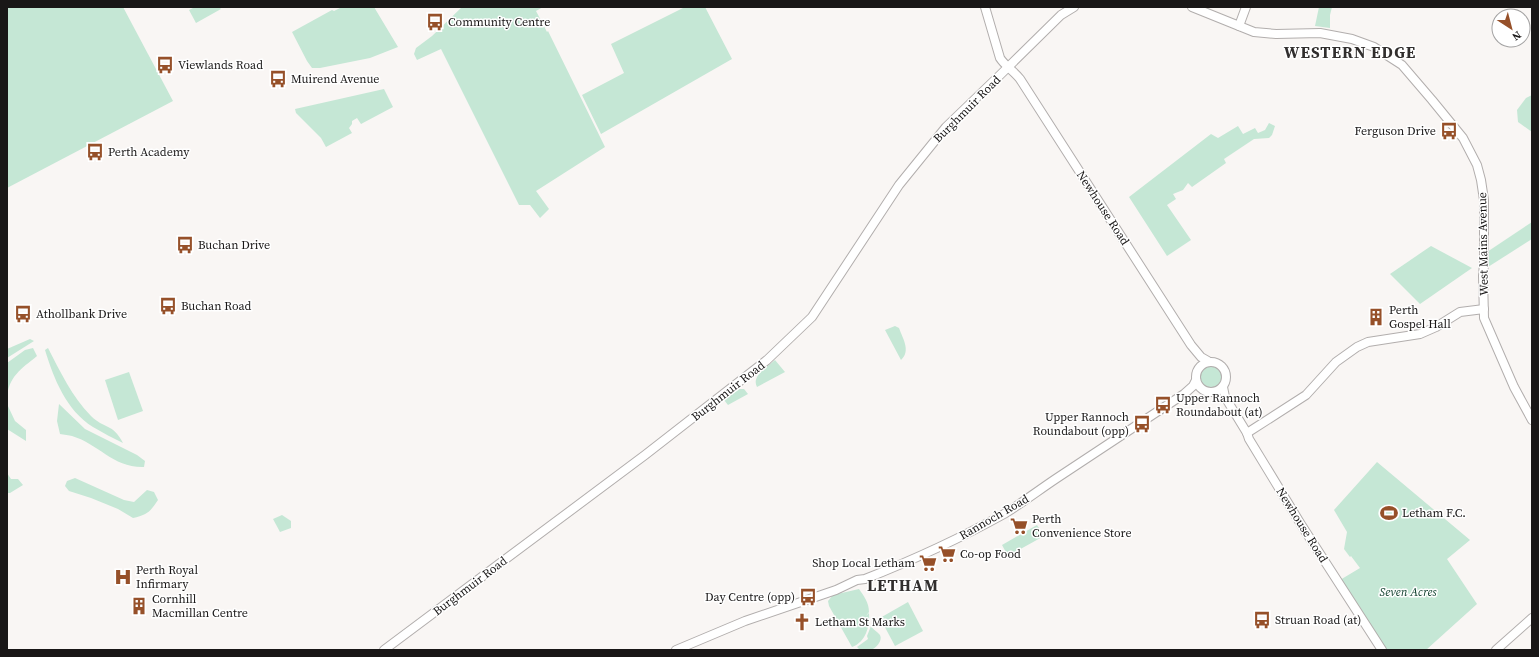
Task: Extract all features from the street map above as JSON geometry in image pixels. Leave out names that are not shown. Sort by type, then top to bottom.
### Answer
[{"type":"street","name":"Newhouse Road","points":[[985,7],[1000,58],[1020,79],[1204,363]]},
{"type":"street","points":[[1008,67],[1061,14],[1074,7]]},
{"type":"street","name":"West Mains Avenue","points":[[1192,7],[1239,26],[1261,33],[1320,33],[1354,39],[1389,55],[1402,65],[1415,79],[1463,138],[1477,165],[1484,200],[1484,318],[1514,387],[1532,420]]},
{"type":"street","points":[[1239,26],[1246,7]]},
{"type":"street","name":"Burghmuir Road","points":[[384,650],[645,455],[767,360],[812,317],[883,208],[927,150],[946,127],[1008,67]]},
{"type":"street","points":[[1248,433],[1306,395],[1336,362],[1348,353],[1368,342],[1420,334],[1436,327],[1460,312],[1484,309]]},
{"type":"street","points":[[1213,392],[1223,387],[1226,378],[1224,369],[1217,362],[1204,363],[1196,372],[1196,380],[1201,389],[1225,397]]},
{"type":"street","name":"Rannoch Road","points":[[676,650],[745,622],[836,590],[858,580],[911,561],[943,546],[1005,513],[1184,394],[1193,386],[1196,380]]},
{"type":"street","name":"Newhouse Road","points":[[1223,387],[1225,397],[1248,433],[1253,445],[1302,526],[1382,650]]},
{"type":"street","name":"Rannoch Road","points":[[1184,394],[1201,389]]},
{"type":"street","points":[[1496,650],[1532,618]]},
{"type":"green space","points":[[7,7],[123,7],[173,101],[7,188]]},
{"type":"green space","points":[[195,7],[219,7],[221,9],[196,23],[189,10]]},
{"type":"green space","points":[[339,7],[374,7],[398,47],[370,58],[320,68],[312,68],[292,32],[332,10],[334,11],[340,8]]},
{"type":"green space","points":[[462,7],[543,7],[536,11],[547,32],[548,31],[605,147],[536,191],[549,209],[540,218],[530,205],[519,205],[441,49],[417,60],[414,54],[416,48],[432,36]]},
{"type":"green space","points":[[685,7],[705,7],[732,59],[601,134],[582,95],[624,73],[611,44]]},
{"type":"green space","points":[[1319,7],[1332,7],[1330,15],[1330,28],[1315,26]]},
{"type":"green space","points":[[384,89],[393,107],[361,124],[357,118],[352,121],[349,128],[352,133],[326,147],[321,138],[296,113],[295,109]]},
{"type":"green space","points":[[1532,95],[1532,132],[1518,122],[1517,110],[1526,98]]},
{"type":"green space","points":[[1269,123],[1275,126],[1272,135],[1269,138],[1254,139],[1224,159],[1226,163],[1192,187],[1188,183],[1183,190],[1173,194],[1176,199],[1167,205],[1191,240],[1167,256],[1129,197],[1211,134],[1218,138],[1238,126],[1243,134],[1255,128],[1258,133],[1265,130]]},
{"type":"green space","points":[[1532,222],[1532,239],[1488,267],[1487,252]]},
{"type":"green space","points":[[1431,246],[1472,268],[1420,304],[1390,274]]},
{"type":"green space","points":[[895,326],[899,328],[906,349],[901,360],[885,330]]},
{"type":"green space","points":[[30,339],[34,341],[7,358],[7,349]]},
{"type":"green space","points":[[33,348],[37,356],[16,374],[10,385],[7,399],[7,363],[25,350]]},
{"type":"green space","points":[[48,348],[67,384],[84,409],[100,423],[116,432],[123,443],[93,427],[75,412],[62,393],[52,372],[45,350]]},
{"type":"green space","points":[[775,360],[785,372],[757,387],[756,379],[758,375]]},
{"type":"green space","points":[[1211,365],[1220,368],[1223,377],[1220,386],[1211,389],[1202,386],[1199,377],[1202,368]]},
{"type":"green space","points":[[129,372],[143,411],[118,420],[105,380]]},
{"type":"green space","points":[[739,389],[744,389],[748,394],[728,405],[724,400]]},
{"type":"green space","points":[[7,404],[15,421],[26,430],[26,441],[7,429]]},
{"type":"green space","points":[[59,404],[85,429],[137,455],[145,461],[144,467],[123,464],[82,440],[60,434],[57,421]]},
{"type":"green space","name":"Seven Acres","points":[[1377,462],[1470,540],[1447,559],[1477,604],[1426,650],[1385,650],[1340,580],[1360,568],[1344,549],[1347,532],[1334,510]]},
{"type":"green space","points":[[7,473],[11,479],[18,479],[23,485],[10,493],[7,493]]},
{"type":"green space","points":[[75,478],[124,500],[134,502],[147,490],[154,492],[158,500],[148,512],[142,516],[133,518],[118,509],[69,491],[65,486],[67,481]]},
{"type":"green space","points":[[282,515],[291,521],[291,528],[280,532],[273,519]]},
{"type":"green space","points":[[1037,525],[1044,536],[1008,556],[1002,545]]},
{"type":"green space","points":[[859,589],[868,606],[869,612],[866,616],[869,613],[869,623],[864,637],[857,645],[852,647],[829,606],[828,601],[833,595]]},
{"type":"green space","points":[[908,602],[923,631],[895,646],[880,618]]},
{"type":"green space","points":[[871,626],[880,635],[881,640],[875,648],[871,650],[860,650],[857,647],[868,639],[867,636]]},
{"type":"place","name":"Community Centre","points":[[435,22]]},
{"type":"place","name":"Viewlands Road","points":[[165,65]]},
{"type":"place","name":"Muirend Avenue","points":[[278,79]]},
{"type":"place","name":"Ferguson Drive","points":[[1449,131]]},
{"type":"place","name":"Perth Academy","points":[[95,152]]},
{"type":"place","name":"Buchan Drive","points":[[185,245]]},
{"type":"place","name":"Buchan Road","points":[[168,306]]},
{"type":"place","name":"Athollbank Drive","points":[[23,314]]},
{"type":"place","name":"Perth Gospel Hall","points":[[1376,317]]},
{"type":"place","name":"Upper Rannoch Roundabout (at)","points":[[1163,405]]},
{"type":"place","name":"Upper Rannoch Roundabout (opp)","points":[[1142,424]]},
{"type":"place","name":"Letham F.C.","points":[[1389,513]]},
{"type":"place","name":"Perth Convenience Store","points":[[1019,526]]},
{"type":"place","name":"Co-op Food","points":[[947,554]]},
{"type":"place","name":"Shop Local Letham","points":[[928,563]]},
{"type":"place","name":"Perth Royal Infirmary","points":[[123,577]]},
{"type":"place","name":"Day Centre (opp)","points":[[808,597]]},
{"type":"place","name":"Cornhill Macmillan Centre","points":[[139,606]]},
{"type":"place","name":"Struan Road (at)","points":[[1262,620]]},
{"type":"place","name":"Letham St Marks","points":[[802,622]]},
{"type":"district","name":"WESTERN EDGE","points":[[1350,52]]},
{"type":"district","name":"LETHAM","points":[[903,585]]}]
